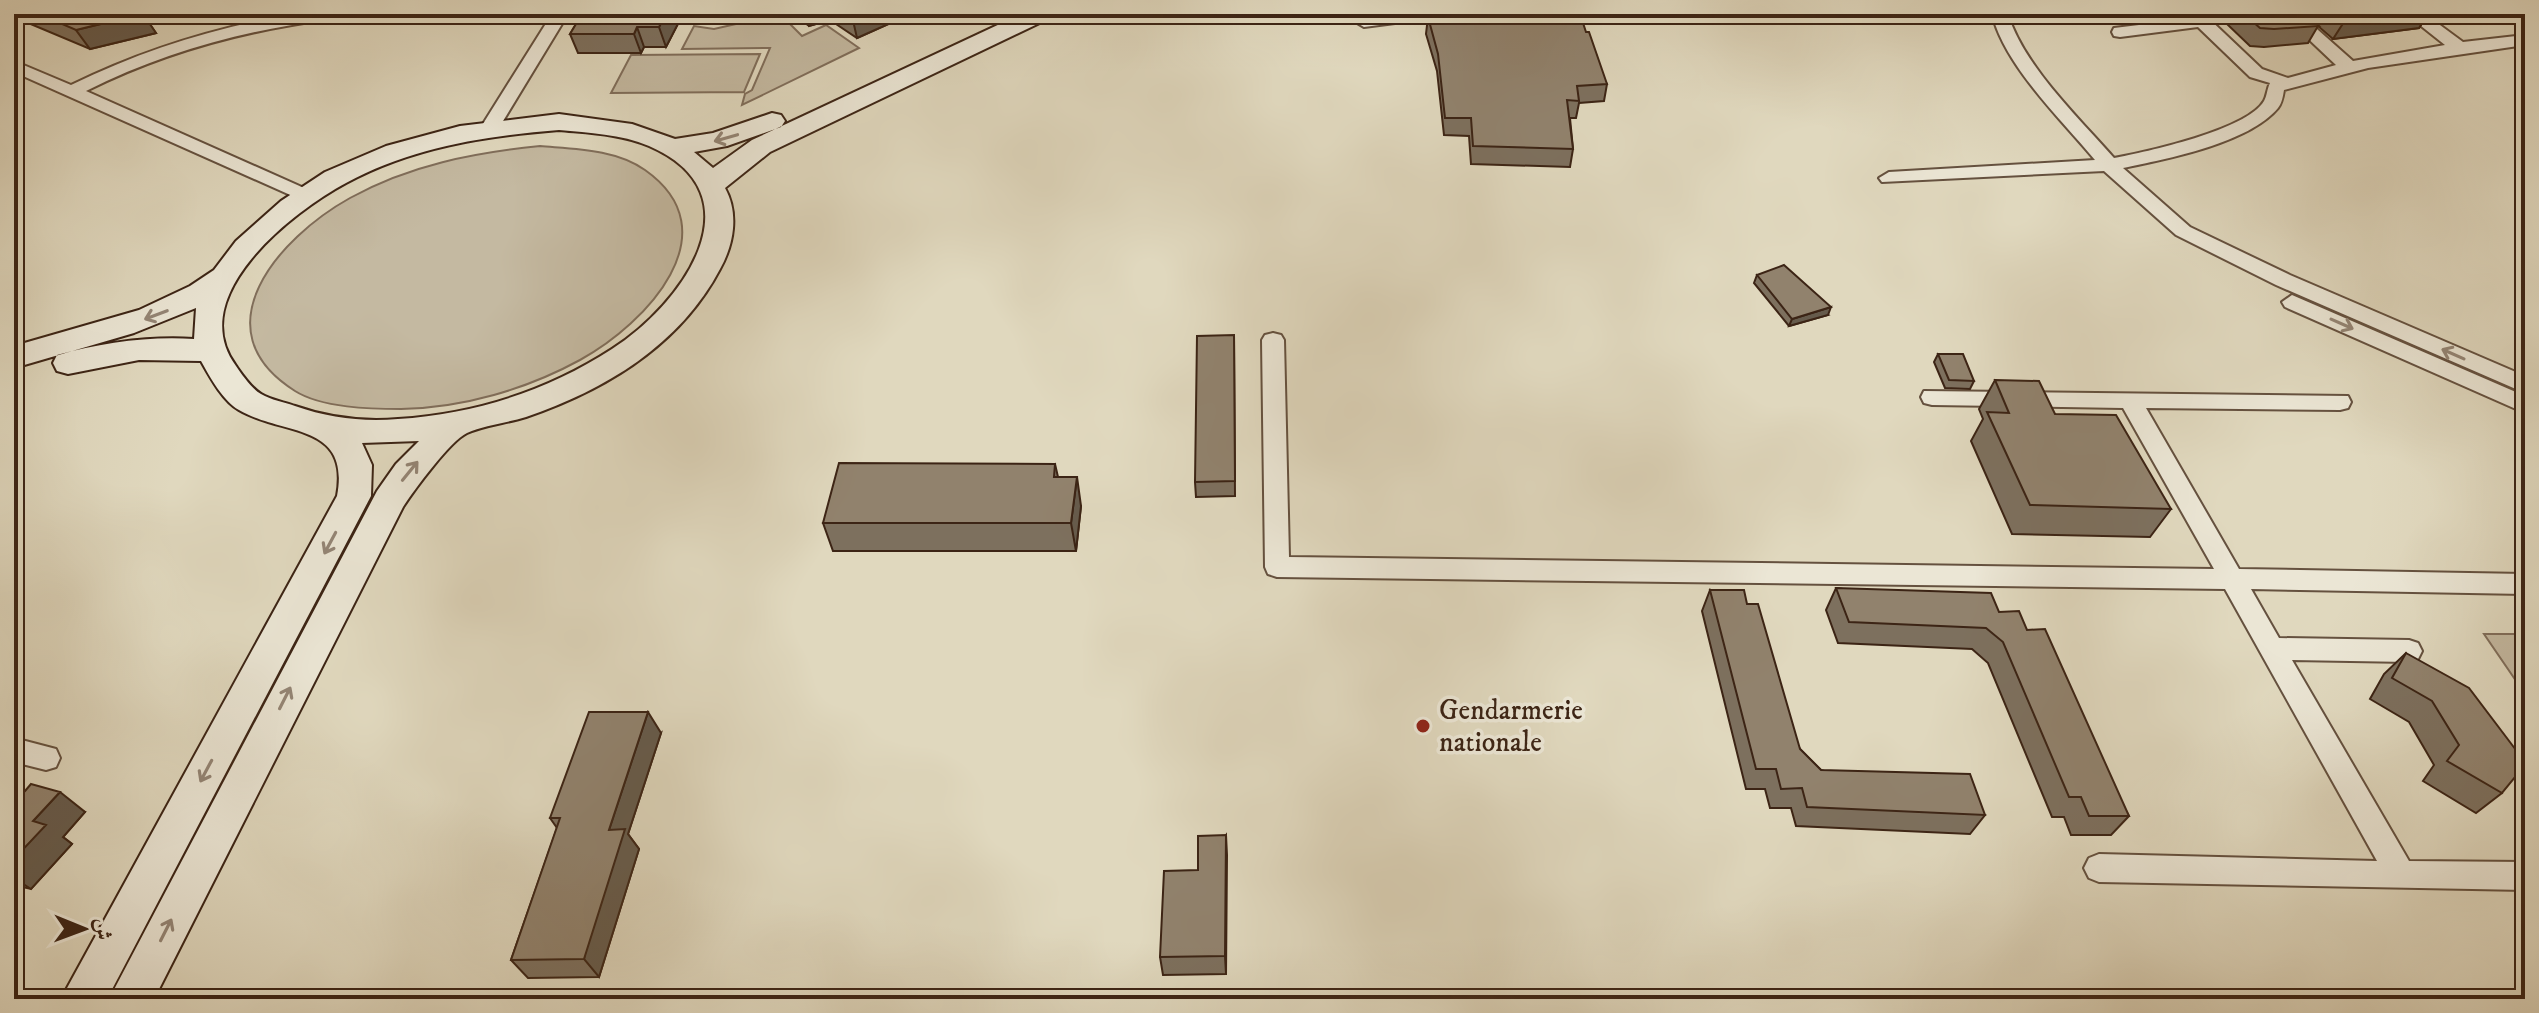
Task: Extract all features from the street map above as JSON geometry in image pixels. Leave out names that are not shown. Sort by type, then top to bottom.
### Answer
[{"type":"main road","points":[[671,147],[718,140],[764,125],[1001,14]]},
{"type":"main road","points":[[711,186],[724,172],[761,146],[1040,14]]},
{"type":"main road","points":[[83,999],[354,496],[357,468],[354,456],[338,436],[248,401],[210,352],[209,315],[224,277],[258,234],[306,196],[348,172],[394,152],[442,137],[490,127],[559,122],[621,129],[671,147],[695,165],[711,186],[719,207],[720,229],[715,254],[703,279],[684,305],[658,331],[626,355],[575,384],[501,413],[410,431],[325,429]]},
{"type":"main road","points":[[14,357],[161,313],[196,296],[224,277]]},
{"type":"main road","points":[[14,379],[128,350],[172,348],[210,352]]},
{"type":"main road","points":[[131,999],[389,500],[408,473],[455,424]]},
{"type":"street","points":[[71,92],[132,63],[196,40],[261,24],[329,14]]},
{"type":"street","points":[[490,127],[560,14]]},
{"type":"street","points":[[1350,14],[1364,22],[1426,14]]},
{"type":"street","points":[[2000,14],[2003,25],[2031,72],[2109,165],[2183,231],[2277,286],[2525,405]]},
{"type":"street","points":[[2290,14],[2347,65]]},
{"type":"street","points":[[2414,14],[2460,48]]},
{"type":"street","points":[[2120,32],[2198,18],[2256,73],[2286,83]]},
{"type":"street","points":[[1889,178],[2109,165],[2162,154],[2244,126],[2272,104],[2276,87],[2286,83],[2347,65],[2525,40]]},
{"type":"street","points":[[14,66],[306,196]]},
{"type":"street","points":[[2277,286],[2525,385]]},
{"type":"street","points":[[1273,340],[1277,567],[2525,584]]},
{"type":"street","points":[[1932,397],[2340,402]]},
{"type":"street","points":[[2130,400],[2401,875]]},
{"type":"street","points":[[2272,649],[2409,651]]},
{"type":"street","points":[[14,750],[46,758]]},
{"type":"street","points":[[2099,868],[2525,876]]},
{"type":"shaded area","points":[[780,14],[802,36],[826,25],[859,48],[742,105],[770,48],[682,49],[694,26],[714,29]]},
{"type":"shaded area","points":[[760,54],[744,92],[611,93],[631,55]]},
{"type":"shaded area","points":[[540,146],[594,151],[621,158],[645,170],[670,194],[681,221],[681,248],[670,275],[653,300],[630,324],[580,360],[538,380],[471,401],[424,408],[361,408],[319,401],[295,391],[267,367],[253,341],[251,314],[259,287],[275,261],[297,236],[350,198],[396,177],[442,162]]},
{"type":"shaded area","points":[[2484,634],[2525,634],[2525,694]]},
{"type":"building","points":[[39,14],[141,14],[76,30]]},
{"type":"building","points":[[582,14],[666,14],[659,27],[637,27],[634,34],[570,34]]},
{"type":"building","points":[[2244,14],[2306,14],[2319,26],[2260,28]]},
{"type":"building","points":[[2335,14],[2405,14],[2344,22]]},
{"type":"building","points":[[1564,16],[1566,23],[1583,23],[1586,32],[1589,32],[1607,84],[1577,86],[1579,101],[1567,100],[1573,149],[1473,146],[1471,118],[1445,118],[1438,54],[1428,17]]},
{"type":"building","points":[[1784,265],[1831,307],[1792,319],[1757,275]]},
{"type":"building","points":[[1234,335],[1235,481],[1195,482],[1197,336]]},
{"type":"building","points":[[1938,354],[1963,354],[1974,381],[1949,380]]},
{"type":"building","points":[[1995,380],[2039,381],[2055,414],[2116,415],[2171,509],[2030,505],[1987,412],[2009,413]]},
{"type":"building","points":[[839,463],[1055,464],[1054,477],[1077,477],[1071,523],[823,523]]},
{"type":"building","points":[[1836,588],[1991,593],[1999,612],[2019,611],[2027,630],[2045,629],[2129,816],[2089,816],[2081,797],[2069,797],[2003,642],[1986,628],[1849,622]]},
{"type":"building","points":[[1710,590],[1744,590],[1747,604],[1758,604],[1800,749],[1821,770],[1970,774],[1985,815],[1807,807],[1802,788],[1781,789],[1776,769],[1756,769]]},
{"type":"building","points":[[2406,653],[2469,688],[2525,762],[2502,793],[2447,761],[2459,745],[2432,701],[2392,678]]},
{"type":"building","points":[[589,712],[648,712],[609,830],[625,829],[584,959],[511,960],[560,818],[550,818]]},
{"type":"building","points":[[31,784],[60,792],[33,821],[46,825],[14,859],[14,788],[25,791]]},
{"type":"building","points":[[1226,835],[1225,956],[1160,957],[1164,871],[1198,870],[1198,836]]},
{"type":"place","name":"Gendarmerie nationale","points":[[1423,726]]}]
